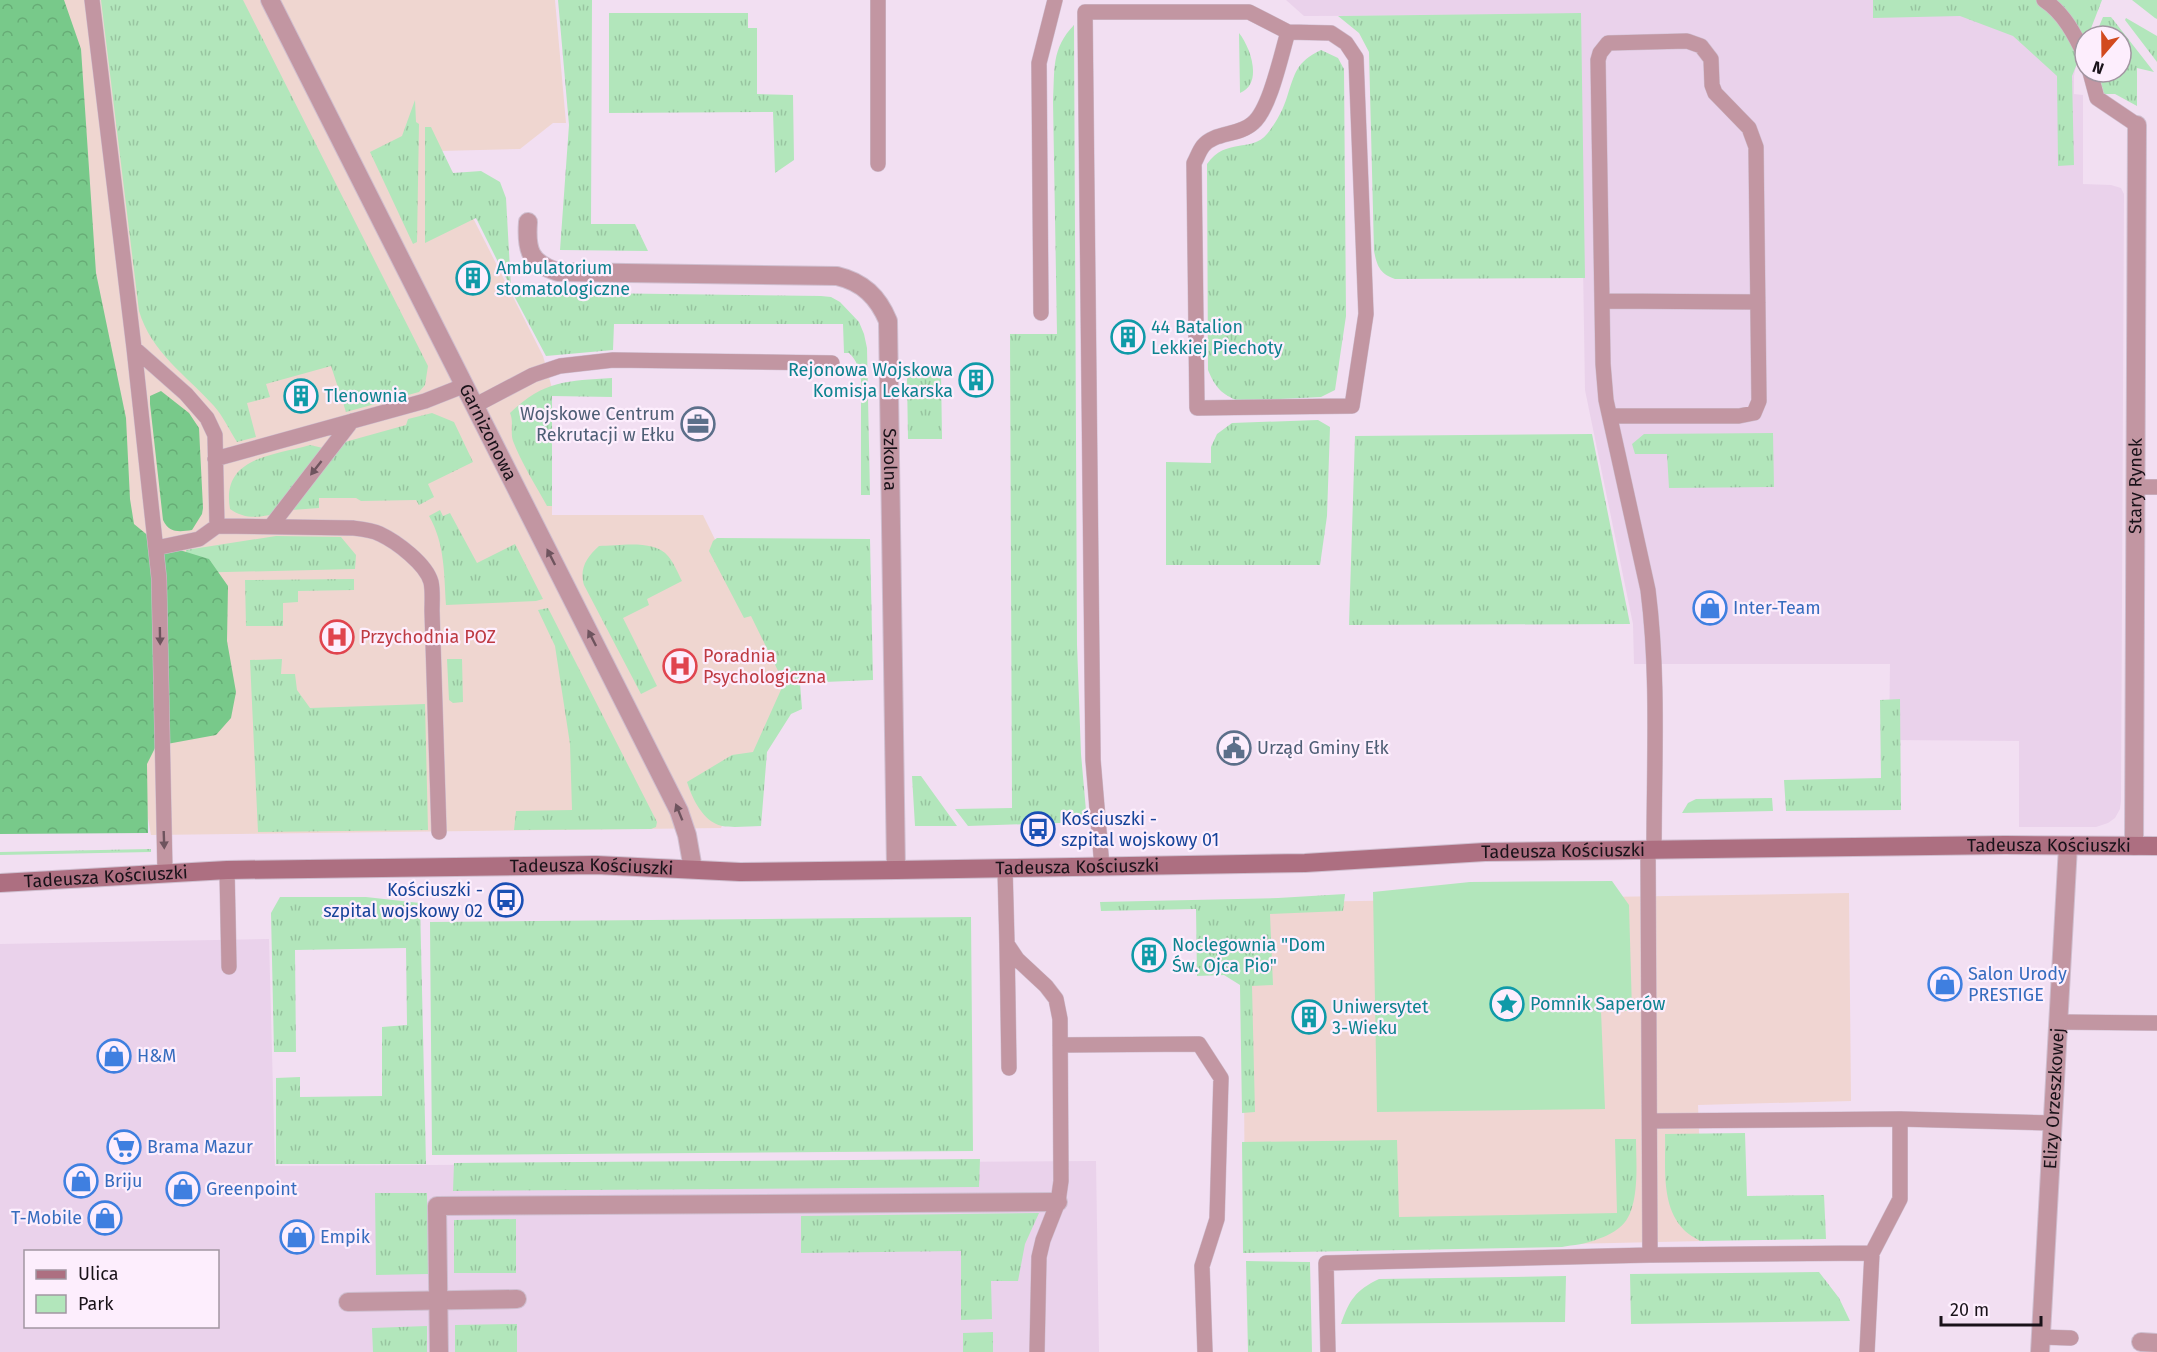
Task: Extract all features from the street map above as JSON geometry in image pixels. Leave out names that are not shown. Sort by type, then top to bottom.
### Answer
[{"type":"street","name":"Garnizonowa","points":[[270,0],[679,811],[687,835],[693,869]]},
{"type":"street","name":"Stary Rynek","points":[[2134,846],[2138,125]]},
{"type":"street","name":"Szkolna","points":[[528,222],[527,241],[530,253],[546,268],[558,272],[837,276],[858,284],[872,294],[882,306],[888,321],[896,870]]},
{"type":"street","name":"Tadeusza Kościuszki","points":[[0,883],[227,870],[596,865],[740,872],[1005,869],[1305,863],[1485,852],[2005,845],[2157,846]]},
{"type":"street","name":"Elizy Orzeszkowej","points":[[2040,1345],[2068,846]]},
{"type":"street","points":[[439,1352],[437,1206],[1058,1202]]},
{"type":"street","points":[[348,1302],[517,1299]]},
{"type":"lane","points":[[92,0],[159,578],[165,872]]},
{"type":"lane","points":[[878,0],[878,164]]},
{"type":"lane","points":[[1041,313],[1039,63],[1054,0]]},
{"type":"lane","points":[[2044,0],[2052,5],[2067,22],[2073,33]]},
{"type":"lane","points":[[1102,867],[1092,749],[1085,12],[1249,12],[1288,32],[1331,33],[1346,43],[1356,58],[1366,314],[1352,406],[1197,408],[1194,163],[1203,146],[1214,138],[1234,133],[1253,124],[1265,106],[1288,32]]},
{"type":"lane","points":[[1610,416],[1739,416],[1754,413],[1759,401],[1756,147],[1749,129],[1715,93],[1712,85],[1711,59],[1701,46],[1688,42],[1608,43],[1600,53],[1603,364],[1606,400],[1648,590],[1654,662],[1650,1255]]},
{"type":"lane","points":[[2093,84],[2097,98],[2138,125]]},
{"type":"lane","points":[[1602,302],[1758,302]]},
{"type":"lane","points":[[134,348],[186,394],[207,418],[214,435],[217,526]]},
{"type":"lane","points":[[474,405],[533,375],[560,366],[613,360],[832,363]]},
{"type":"lane","points":[[215,459],[425,401],[463,386]]},
{"type":"lane","points":[[271,526],[352,422]]},
{"type":"lane","points":[[2136,487],[2157,487]]},
{"type":"lane","points":[[156,548],[198,539],[217,526],[271,526],[369,530],[381,534],[408,552],[431,582],[439,832]]},
{"type":"lane","points":[[1005,869],[1009,1068]]},
{"type":"lane","points":[[227,870],[229,967]]},
{"type":"lane","points":[[1007,944],[1017,959],[1046,986],[1056,999],[1060,1019],[1061,1181],[1058,1202],[1039,1257],[1038,1352]]},
{"type":"lane","points":[[2058,1022],[2157,1023]]},
{"type":"lane","points":[[1060,1045],[1198,1044],[1221,1078],[1217,1219],[1202,1266],[1205,1352]]},
{"type":"lane","points":[[1650,1121],[1900,1119],[2052,1123]]},
{"type":"lane","points":[[1867,1352],[1872,1253],[1900,1199],[1900,1119]]},
{"type":"lane","points":[[1328,1352],[1326,1263],[1650,1255],[1872,1253]]},
{"type":"lane","points":[[2040,1345],[2071,1338]]},
{"type":"shaded area","points":[[0,0],[555,0],[566,123],[553,123],[520,149],[439,151],[543,356],[552,388],[552,515],[703,515],[786,684],[721,828],[151,835]]},
{"type":"shaded area","points":[[1286,0],[2098,0],[2088,24],[2073,24],[2073,84],[2074,94],[2083,95],[2083,184],[2111,185],[2121,188],[2124,194],[2121,801],[2115,818],[2096,827],[2019,827],[2019,741],[1889,740],[1890,664],[1634,664],[1633,624],[1585,390],[1579,15],[1304,16]]},
{"type":"shaded area","points":[[1849,893],[1851,1101],[1698,1105],[1703,1241],[1245,1251],[1243,903]]},
{"type":"shaded area","name":"Brama Mazur","points":[[269,939],[275,1166],[1096,1161],[1099,1352],[0,1352],[0,944]]},
{"type":"green space","points":[[0,0],[64,0],[81,49],[96,273],[126,418],[130,499],[134,524],[157,543],[209,559],[228,586],[227,641],[236,692],[231,718],[216,735],[156,746],[147,764],[148,833],[0,834]]},
{"type":"green space","points":[[101,0],[243,0],[428,366],[425,385],[419,392],[346,412],[331,366],[266,384],[270,397],[247,403],[256,437],[237,442],[214,406],[161,351],[152,339],[139,311]]},
{"type":"green space","points":[[558,0],[592,0],[591,224],[635,224],[648,251],[560,250],[569,125]]},
{"type":"green space","points":[[1873,0],[2102,0],[2093,24],[2073,24],[2074,165],[2058,166],[2057,76],[2013,36],[1960,16],[1873,18]]},
{"type":"green space","points":[[2132,0],[2157,0],[2157,19],[2155,18]]},
{"type":"green space","points":[[609,13],[748,13],[748,28],[757,28],[757,94],[793,95],[794,160],[775,173],[773,112],[609,113]]},
{"type":"green space","points":[[1581,13],[1585,278],[1395,279],[1386,275],[1378,265],[1374,251],[1369,52],[1359,33],[1338,16]]},
{"type":"green space","points":[[2103,17],[2111,17],[2116,24],[2100,24]]},
{"type":"green space","points":[[2126,18],[2157,36],[2157,62],[2133,30],[2133,24],[2128,24]]},
{"type":"green space","points":[[1074,25],[1077,645],[1081,754],[1087,822],[968,826],[955,809],[1012,808],[1010,334],[1057,334],[1054,79],[1061,42]]},
{"type":"green space","points":[[1239,33],[1253,65],[1251,82],[1240,93]]},
{"type":"green space","points":[[2133,45],[2154,72],[2137,68],[2137,106],[2115,94],[2104,94],[2101,84],[2133,84]]},
{"type":"green space","points":[[1321,50],[1338,58],[1344,69],[1346,316],[1335,390],[1321,397],[1239,401],[1220,390],[1208,370],[1207,164],[1222,151],[1254,143],[1267,134],[1281,112],[1301,64]]},
{"type":"green space","points":[[415,100],[416,122],[419,124],[417,242],[413,244],[370,152],[402,136]]},
{"type":"green space","points":[[425,127],[431,127],[453,173],[481,171],[500,182],[506,198],[511,288],[476,218],[425,243]]},
{"type":"green space","points":[[512,292],[821,296],[831,297],[840,302],[859,322],[867,348],[870,495],[861,495],[861,380],[854,359],[849,353],[844,353],[843,324],[614,324],[613,350],[546,356]]},
{"type":"green space","points":[[912,370],[941,370],[942,439],[908,439],[907,379]]},
{"type":"green space","points":[[612,378],[612,397],[552,396],[552,506],[547,506],[524,466],[513,441],[510,413],[534,394],[557,384]]},
{"type":"green space","points":[[161,391],[189,413],[199,428],[203,508],[192,530],[175,531],[163,520],[150,404],[150,396]]},
{"type":"green space","points":[[432,413],[454,422],[473,462],[428,484],[434,497],[419,505],[416,500],[361,501],[356,498],[319,498],[319,508],[292,510],[345,442],[406,425],[408,419]]},
{"type":"green space","points":[[1318,420],[1330,427],[1327,516],[1320,565],[1166,565],[1166,462],[1211,463],[1211,447],[1217,434],[1232,423]]},
{"type":"green space","points":[[1773,433],[1774,487],[1669,488],[1667,454],[1635,454],[1632,444],[1644,434]]},
{"type":"green space","points":[[1592,434],[1630,624],[1349,625],[1355,436]]},
{"type":"green space","points":[[310,445],[323,448],[273,514],[251,517],[230,509],[229,492],[233,479],[241,469],[266,456]]},
{"type":"green space","points":[[440,510],[443,516],[450,513],[477,563],[515,544],[543,599],[446,605],[441,548],[429,516]]},
{"type":"green space","points":[[276,536],[341,537],[356,555],[355,569],[186,573],[186,550]]},
{"type":"green space","points":[[717,538],[870,539],[873,680],[800,683],[802,709],[791,714],[767,752],[761,826],[731,827],[715,824],[699,808],[687,782],[732,755],[753,752],[784,683],[751,616],[744,618],[709,551],[713,541]]},
{"type":"green space","points":[[645,545],[654,547],[668,556],[682,581],[647,599],[649,605],[623,618],[657,686],[641,694],[584,585],[583,568],[599,546]]},
{"type":"green space","points":[[354,579],[354,590],[298,591],[298,602],[283,603],[283,626],[246,626],[245,580]]},
{"type":"green space","points":[[548,608],[657,822],[656,827],[651,829],[514,830],[516,811],[572,810],[570,744],[555,646],[538,610]]},
{"type":"green space","points":[[282,659],[281,674],[295,674],[297,690],[310,708],[425,704],[428,830],[258,832],[250,660]]},
{"type":"green space","points":[[447,659],[462,659],[463,702],[453,703],[449,700]]},
{"type":"green space","points":[[1900,699],[1901,810],[1786,811],[1784,780],[1881,778],[1880,700]]},
{"type":"green space","points":[[912,776],[921,776],[957,826],[915,826]]},
{"type":"green space","points":[[1772,798],[1773,811],[1682,813],[1688,803],[1696,799]]},
{"type":"green space","points":[[151,849],[151,852],[0,855],[0,852]]},
{"type":"green space","points":[[1612,881],[1629,905],[1632,1011],[1601,1011],[1605,1109],[1377,1112],[1373,892],[1470,882]]},
{"type":"green space","points":[[1345,894],[1343,911],[1270,914],[1273,985],[1252,986],[1255,1112],[1242,1113],[1240,985],[1224,975],[1197,976],[1196,909],[1101,911],[1100,902],[1278,898]]},
{"type":"green space","points":[[280,897],[366,897],[420,903],[426,1164],[276,1164],[276,1078],[300,1077],[300,1097],[382,1096],[382,1027],[407,1025],[406,948],[295,950],[296,1052],[274,1052],[271,913]]},
{"type":"green space","points":[[971,917],[973,1151],[432,1155],[430,922]]},
{"type":"green space","points":[[1745,1133],[1747,1196],[1824,1195],[1826,1239],[1700,1241],[1676,1220],[1666,1185],[1665,1134]]},
{"type":"green space","points":[[1615,1139],[1636,1139],[1636,1187],[1631,1211],[1619,1228],[1589,1242],[1562,1247],[1243,1253],[1242,1142],[1397,1140],[1399,1217],[1617,1213]]},
{"type":"green space","points":[[980,1159],[979,1187],[453,1191],[454,1163]]},
{"type":"green space","points":[[375,1193],[427,1193],[428,1274],[376,1275]]},
{"type":"green space","points":[[1039,1213],[1025,1244],[1018,1281],[991,1281],[992,1319],[961,1320],[961,1251],[801,1253],[801,1216]]},
{"type":"green space","points":[[516,1219],[516,1273],[454,1273],[454,1220]]},
{"type":"green space","points":[[1246,1261],[1310,1262],[1312,1352],[1248,1352]]},
{"type":"green space","points":[[1819,1272],[1839,1298],[1850,1321],[1631,1324],[1630,1274]]},
{"type":"green space","points":[[1566,1276],[1565,1322],[1341,1324],[1354,1297],[1364,1287],[1379,1279]]},
{"type":"green space","points":[[517,1324],[517,1352],[455,1352],[455,1325]]},
{"type":"green space","points":[[427,1326],[427,1352],[373,1352],[372,1328]]},
{"type":"green space","points":[[993,1332],[993,1352],[963,1352],[963,1333]]},
{"type":"place","name":"Ambulatorium stomatologiczne","points":[[473,278]]},
{"type":"place","name":"44 Batalion Lekkiej Piechoty","points":[[1128,337]]},
{"type":"place","name":"Rejonowa Wojskowa Komisja Lekarska","points":[[976,380]]},
{"type":"place","name":"Tlenownia","points":[[301,396]]},
{"type":"place","name":"Wojskowe Centrum Rekrutacji w Ełku","points":[[698,424]]},
{"type":"place","name":"Inter-Team","points":[[1710,608]]},
{"type":"place","name":"Przychodnia POZ","points":[[337,637]]},
{"type":"place","name":"Poradnia Psychologiczna","points":[[680,666]]},
{"type":"place","name":"Urząd Gminy Ełk","points":[[1234,748]]},
{"type":"place","name":"Kościuszki - szpital wojskowy 01","points":[[1038,829]]},
{"type":"place","name":"Kościuszki - szpital wojskowy 02","points":[[506,900]]},
{"type":"place","name":"Noclegownia \"Dom Św. Ojca Pio\"","points":[[1149,955]]},
{"type":"place","name":"Salon Urody PRESTIGE","points":[[1945,984]]},
{"type":"place","name":"Pomnik Saperów","points":[[1507,1004]]},
{"type":"place","name":"Uniwersytet 3-Wieku","points":[[1309,1017]]},
{"type":"place","name":"H&M","points":[[114,1056]]},
{"type":"place","name":"Brama Mazur","points":[[124,1147]]},
{"type":"place","name":"Briju","points":[[81,1181]]},
{"type":"place","name":"Greenpoint","points":[[183,1189]]},
{"type":"place","name":"T-Mobile","points":[[105,1218]]},
{"type":"place","name":"Empik","points":[[297,1237]]}]
